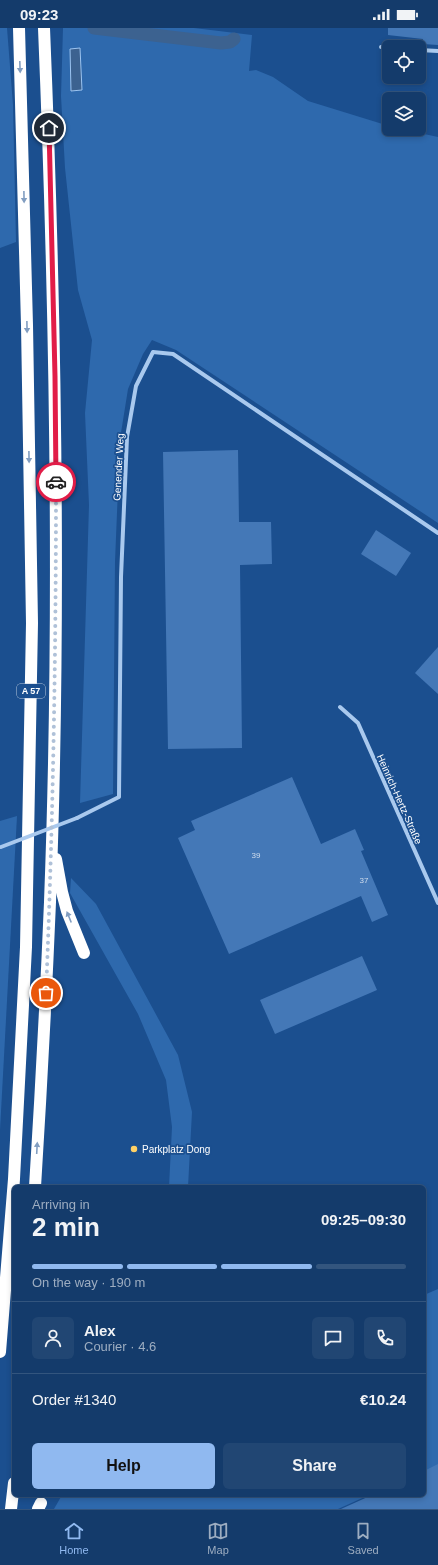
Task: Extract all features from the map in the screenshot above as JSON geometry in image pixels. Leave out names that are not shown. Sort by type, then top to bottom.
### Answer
[{"type":"highway","name":"A 57","points":[[14,1185],[25,963],[32,624],[28,333],[18,28]]},
{"type":"highway","name":"A 57","points":[[35,1185],[50,901],[56,583],[55,399],[50,160],[44,28]]},
{"type":"highway","points":[[52,830],[65,904],[84,954]]},
{"type":"highway","name":"A 57","points":[[0,1352],[12,1204]]},
{"type":"highway","points":[[11,1509],[12,1497]]},
{"type":"street","points":[[426,50],[438,51]]},
{"type":"street","name":"Genender Weg","points":[[1,847],[77,818],[119,798],[121,576],[126,436],[136,386],[153,352],[173,354],[438,532]]},
{"type":"street","name":"Heinrich-Hertz-Straße","points":[[340,707],[358,723],[438,903]]},
{"type":"shaded area","points":[[0,28],[7,28],[13,105],[16,242],[0,248]]},
{"type":"shaded area","points":[[63,28],[194,28],[252,35],[249,71],[256,70],[273,77],[308,101],[382,124],[382,136],[426,136],[426,134],[438,137],[438,523],[176,350],[152,340],[143,354],[128,389],[120,439],[115,562],[113,794],[80,803],[89,505],[85,413],[92,340],[78,290],[65,168],[61,96]]},
{"type":"shaded area","points":[[80,48],[82,90],[71,91],[70,49]]},
{"type":"shaded area","points":[[17,816],[0,1130],[0,821]]},
{"type":"shaded area","points":[[71,878],[96,904],[178,1055],[192,1112],[188,1185],[169,1185],[172,1127],[166,1080],[138,1014],[70,893]]},
{"type":"shaded area","points":[[438,1289],[438,1467],[426,1471],[426,1294]]},
{"type":"shaded area","points":[[61,1497],[365,1497],[338,1509],[54,1509]]},
{"type":"building","points":[[388,28],[438,28],[438,45],[426,44],[426,40],[423,39],[388,35]]},
{"type":"building","points":[[238,450],[239,522],[271,522],[272,564],[240,565],[242,748],[168,749],[163,452]]},
{"type":"building","points":[[376,530],[411,553],[396,576],[361,554]]},
{"type":"building","points":[[438,647],[438,694],[415,673]]},
{"type":"building","points":[[292,777],[321,844],[355,829],[364,850],[361,851],[388,915],[372,922],[361,896],[229,954],[178,838],[195,830],[191,821]]},
{"type":"building","points":[[362,956],[377,990],[275,1034],[260,1000]]},
{"type":"building","points":[[438,1464],[438,1509],[341,1509],[368,1497],[426,1497],[426,1470]]},
{"type":"waterway","points":[[94,28],[221,43],[230,42],[234,39]]},
{"type":"way so far","points":[[46,993],[50,901],[54,721],[56,482]]},
{"type":"place","name":"Parkplatz Dong","points":[[134,1149]]},
{"type":"route","points":[[49,128],[56,482]]}]
